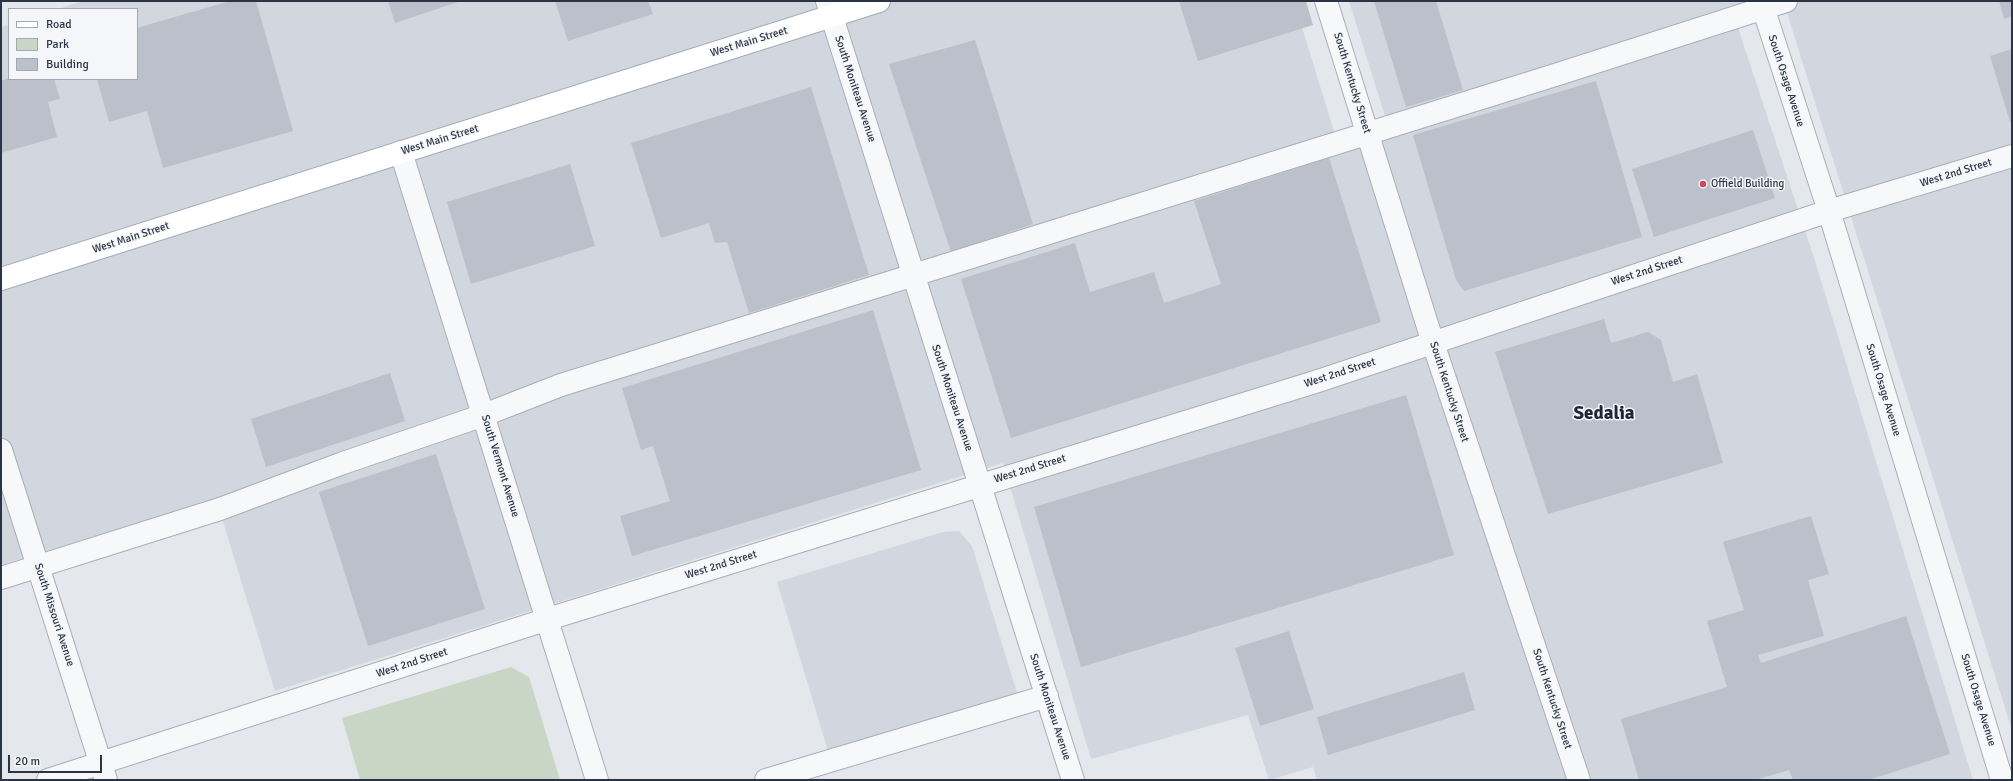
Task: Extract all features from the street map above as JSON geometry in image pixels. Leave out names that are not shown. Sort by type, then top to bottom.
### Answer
[{"type":"main road","name":"West Main Street","points":[[1,279],[401,152],[829,9],[879,1]]},
{"type":"street","name":"South Kentucky Street","points":[[1326,1],[1433,343],[1579,780]]},
{"type":"street","points":[[1,578],[220,509],[343,463],[484,415],[561,385],[1367,133],[1762,5],[1786,1]]},
{"type":"street","name":"South Osage Avenue","points":[[1762,5],[1829,211],[2002,780]]},
{"type":"street","name":"South Moniteau Avenue","points":[[829,9],[1073,780]]},
{"type":"street","name":"South Vermont Avenue","points":[[401,152],[597,780]]},
{"type":"street","name":"West 2nd Street","points":[[48,780],[104,772],[548,619],[1315,382],[1829,211],[2012,156]]},
{"type":"street","name":"South Missouri Avenue","points":[[1,450],[104,772]]},
{"type":"street","points":[[766,780],[1047,696]]},
{"type":"shaded area","points":[[83,1],[1294,1],[1340,151],[1391,135],[1349,1],[2012,1],[2012,730],[1787,13],[1738,28],[1815,261],[1973,780],[1317,780],[1313,767],[1269,780],[1248,715],[1091,759],[1003,463],[275,691],[216,499],[1,565],[1,27],[8,25],[8,80],[138,80],[138,8],[61,8]]},
{"type":"shaded area","points":[[959,531],[972,546],[1017,693],[828,751],[777,582],[943,532]]},
{"type":"green space","points":[[511,667],[529,677],[560,780],[360,780],[342,718]]},
{"type":"building","points":[[230,1],[256,1],[293,131],[163,168],[147,111],[109,122],[97,80],[138,80],[138,28]]},
{"type":"building","points":[[388,1],[461,1],[395,23]]},
{"type":"building","points":[[555,1],[648,1],[653,14],[568,41]]},
{"type":"building","points":[[1179,1],[1306,1],[1313,25],[1198,61]]},
{"type":"building","points":[[1374,1],[1436,1],[1463,90],[1406,107]]},
{"type":"building","points":[[1999,1],[2012,1],[2012,16],[2004,19]]},
{"type":"building","points":[[975,40],[1033,224],[951,252],[889,64]]},
{"type":"building","points":[[2012,49],[2012,122],[2010,122],[1990,56]]},
{"type":"building","points":[[8,78],[8,80],[54,80],[60,99],[48,102],[57,137],[1,153],[1,81]]},
{"type":"building","points":[[1596,81],[1642,237],[1464,291],[1456,280],[1413,135]]},
{"type":"building","points":[[811,87],[869,275],[749,313],[727,242],[715,243],[709,223],[661,238],[631,143]]},
{"type":"building","name":"Offield Building","points":[[1753,130],[1775,198],[1654,237],[1632,169]]},
{"type":"building","points":[[1329,158],[1381,322],[1011,438],[961,279],[1075,243],[1090,292],[1154,272],[1164,303],[1221,284],[1194,201]]},
{"type":"building","points":[[570,164],[595,246],[471,284],[447,202]]},
{"type":"building","points":[[873,310],[921,470],[632,556],[620,516],[670,501],[653,446],[641,450],[622,388]]},
{"type":"building","points":[[1604,319],[1611,343],[1648,332],[1661,340],[1673,382],[1697,374],[1723,463],[1548,514],[1495,352]]},
{"type":"building","points":[[390,373],[405,421],[266,467],[251,419]]},
{"type":"building","points":[[1406,395],[1454,555],[1081,667],[1034,507]]},
{"type":"building","points":[[436,454],[485,609],[368,646],[319,492]]},
{"type":"building","points":[[1811,516],[1829,574],[1808,580],[1824,636],[1758,655],[1761,663],[1906,616],[1950,754],[1868,780],[1793,780],[1789,770],[1755,780],[1639,780],[1621,719],[1727,687],[1707,621],[1744,610],[1723,542]]},
{"type":"building","points":[[1289,631],[1314,709],[1260,726],[1235,648]]},
{"type":"building","points":[[1464,672],[1475,710],[1328,755],[1317,717]]},
{"type":"place","name":"Offield Building","points":[[1703,184]]},
{"type":"district","name":"Sedalia","points":[[1604,414]]}]
